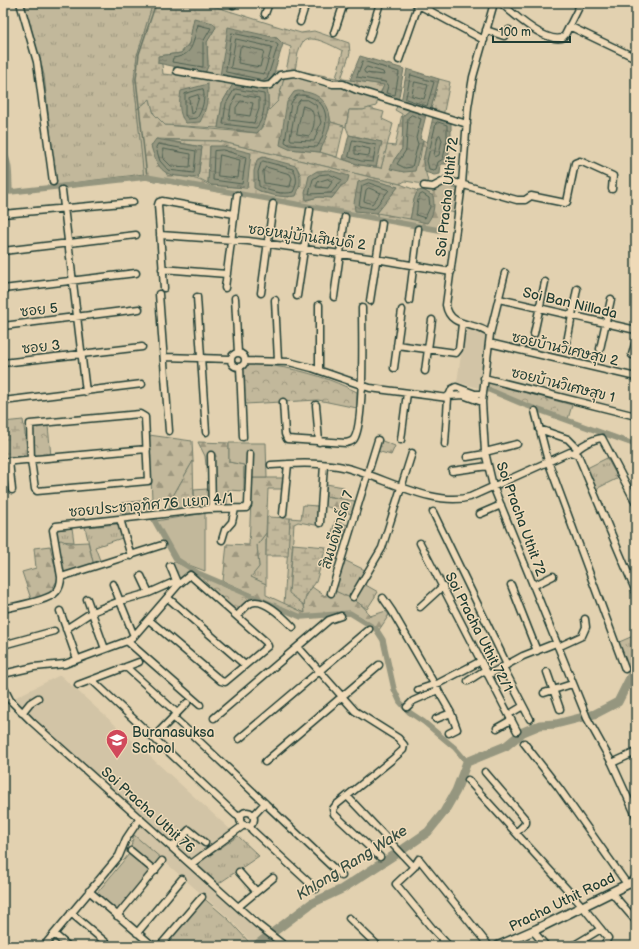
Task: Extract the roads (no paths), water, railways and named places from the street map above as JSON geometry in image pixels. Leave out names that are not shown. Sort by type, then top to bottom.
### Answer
[{"type":"main road","name":"Pracha Uthit Road","points":[[498,946],[533,931],[636,880]]},
{"type":"street","points":[[20,3],[38,62],[53,182]]},
{"type":"street","points":[[265,14],[269,3]]},
{"type":"street","points":[[300,22],[306,3]]},
{"type":"street","points":[[334,32],[344,3]]},
{"type":"street","points":[[369,39],[380,3]]},
{"type":"street","name":"Soi Pracha Uthit 72","points":[[494,3],[473,77],[462,184],[446,305],[447,313],[462,324],[484,329],[490,334],[482,402],[485,453],[493,486],[572,684],[587,718],[612,763],[636,816]]},
{"type":"street","points":[[501,3],[534,29],[550,38],[562,38],[581,3]]},
{"type":"street","points":[[399,60],[417,4],[484,40]]},
{"type":"street","points":[[569,26],[636,58]]},
{"type":"street","points":[[486,30],[504,36],[509,30]]},
{"type":"street","points":[[177,71],[264,86],[270,85],[280,75],[294,73],[322,81],[343,84],[357,90],[467,124]]},
{"type":"street","points":[[424,186],[433,187],[446,180],[517,200],[525,200],[531,196],[565,204],[567,202],[575,163],[580,161],[613,176],[612,189]]},
{"type":"street","points":[[62,190],[86,392]]},
{"type":"street","points":[[225,288],[237,195]]},
{"type":"street","points":[[164,288],[158,206],[159,202],[162,201],[234,214]]},
{"type":"street","points":[[3,214],[133,202]]},
{"type":"street","points":[[261,293],[274,204]]},
{"type":"street","points":[[297,296],[310,210]]},
{"type":"street","points":[[334,297],[346,216]]},
{"type":"street","points":[[370,301],[382,223]]},
{"type":"street","points":[[409,300],[418,229]]},
{"type":"street","points":[[3,251],[69,245],[136,235]]},
{"type":"street","name":"ซอยหมู่บ้านสินบดี 2","points":[[160,235],[268,243],[451,272]]},
{"type":"street","points":[[162,269],[226,274]]},
{"type":"street","points":[[3,289],[72,282],[136,273]]},
{"type":"street","points":[[490,334],[505,273]]},
{"type":"street","points":[[534,334],[545,282]]},
{"type":"street","points":[[567,342],[577,289]]},
{"type":"street","points":[[159,294],[169,430]]},
{"type":"street","points":[[197,297],[206,432]]},
{"type":"street","points":[[235,298],[238,353]]},
{"type":"street","name":"Soi Ban Nillada","points":[[499,299],[636,330]]},
{"type":"street","points":[[600,349],[611,299]]},
{"type":"street","points":[[275,300],[278,361]]},
{"type":"street","points":[[319,305],[319,370]]},
{"type":"street","points":[[283,402],[285,434],[287,439],[319,442],[352,442],[355,438],[359,424],[362,308]]},
{"type":"street","name":"ซอย 5","points":[[3,326],[77,318],[139,309]]},
{"type":"street","points":[[394,368],[402,310]]},
{"type":"street","points":[[425,371],[432,320]]},
{"type":"street","points":[[397,345],[456,353],[462,324]]},
{"type":"street","points":[[632,355],[636,340]]},
{"type":"street","name":"ซอยบ้านวิเศษสุข 2","points":[[489,343],[636,377]]},
{"type":"street","name":"ซอย 3","points":[[3,363],[142,347]]},
{"type":"street","points":[[231,359],[233,355],[238,353]]},
{"type":"street","points":[[238,353],[244,356],[245,361]]},
{"type":"street","points":[[164,357],[231,359]]},
{"type":"street","points":[[231,359],[233,365],[240,367]]},
{"type":"street","points":[[245,361],[288,362],[319,370],[370,388],[448,397],[463,395],[482,402]]},
{"type":"street","points":[[243,437],[240,367],[245,361]]},
{"type":"street","name":"ซอยบ้านวิเศษสุข 1","points":[[484,378],[636,416]]},
{"type":"street","points":[[3,400],[86,392],[142,384]]},
{"type":"street","points":[[445,444],[448,397],[452,389],[456,387],[475,394],[482,394]]},
{"type":"street","points":[[402,440],[407,393]]},
{"type":"street","points":[[316,405],[319,442]]},
{"type":"street","points":[[534,411],[548,460],[625,669]]},
{"type":"street","points":[[144,415],[147,449],[149,478],[146,482],[37,491],[34,488],[31,460],[30,424],[81,418],[144,415]]},
{"type":"street","points":[[540,429],[563,436],[574,443],[636,592]]},
{"type":"street","points":[[271,465],[288,464],[339,466],[435,497],[459,500],[470,497],[548,460],[576,450],[598,438],[602,438],[636,503]]},
{"type":"street","name":"สินบดีพาร์ค 7","points":[[330,593],[378,440]]},
{"type":"street","points":[[467,457],[517,444]]},
{"type":"street","points":[[12,490],[6,461],[147,449]]},
{"type":"street","points":[[354,597],[382,548],[412,453]]},
{"type":"street","name":"ซอยประชาอุทิศ 76 แยก 4/1","points":[[61,577],[55,553],[54,527],[212,509],[246,508],[248,506],[250,454]]},
{"type":"street","points":[[211,455],[212,509]]},
{"type":"street","points":[[284,514],[288,464]]},
{"type":"street","points":[[320,523],[324,465]]},
{"type":"street","points":[[452,471],[488,466]]},
{"type":"street","points":[[480,514],[501,505]]},
{"type":"street","points":[[222,540],[225,530],[232,522],[235,509]]},
{"type":"street","points":[[433,512],[530,719]]},
{"type":"street","points":[[120,519],[131,556]]},
{"type":"street","name":"Soi Pracha Uthit 72/1","points":[[420,543],[517,731]]},
{"type":"street","points":[[3,609],[53,595],[58,589],[61,577],[162,545]]},
{"type":"street","points":[[170,566],[177,583]]},
{"type":"street","points":[[66,629],[92,612],[120,601],[177,583],[190,574],[266,642],[268,646],[225,682],[221,682],[149,620]]},
{"type":"street","points":[[141,576],[149,593]]},
{"type":"street","points":[[533,586],[553,576]]},
{"type":"street","points":[[3,674],[34,666],[55,666],[127,641],[134,636],[168,598],[177,583]]},
{"type":"street","points":[[113,584],[134,636]]},
{"type":"street","points":[[511,585],[537,651]]},
{"type":"street","points":[[420,607],[443,586]]},
{"type":"street","points":[[168,598],[245,665]]},
{"type":"street","points":[[383,598],[451,713],[457,729],[449,734]]},
{"type":"street","points":[[87,599],[105,649]]},
{"type":"street","points":[[237,616],[249,604],[256,602],[274,610],[294,627]]},
{"type":"street","points":[[60,611],[77,659]]},
{"type":"street","points":[[214,718],[329,620],[340,616]]},
{"type":"street","points":[[468,681],[537,651],[582,636],[586,627],[585,619]]},
{"type":"street","points":[[239,739],[369,629]]},
{"type":"street","points":[[3,645],[54,631]]},
{"type":"street","points":[[127,641],[200,705]]},
{"type":"street","points":[[298,647],[354,710],[398,738],[404,746],[403,750],[394,758],[336,804],[333,810],[334,814],[380,857]]},
{"type":"street","points":[[407,707],[413,701],[481,661]]},
{"type":"street","points":[[78,685],[140,662]]},
{"type":"street","points":[[265,762],[379,665]]},
{"type":"street","points":[[126,667],[277,816],[342,876]]},
{"type":"street","points":[[547,672],[560,709]]},
{"type":"street","points":[[92,680],[236,816],[241,818],[316,889]]},
{"type":"street","points":[[544,693],[572,684]]},
{"type":"street","name":"Soi Pracha Uthit 76","points":[[3,686],[10,700],[22,713],[257,924],[285,946]]},
{"type":"street","points":[[418,690],[436,687]]},
{"type":"street","points":[[22,713],[30,703],[38,698]]},
{"type":"street","points":[[153,738],[187,702]]},
{"type":"street","points":[[513,712],[523,706]]},
{"type":"street","points":[[436,719],[451,713]]},
{"type":"street","points":[[497,728],[511,720]]},
{"type":"street","points":[[524,743],[559,788],[627,884]]},
{"type":"street","points":[[612,763],[636,752]]},
{"type":"street","points":[[485,772],[526,820],[526,823],[516,833]]},
{"type":"street","points":[[468,780],[583,907],[608,938],[605,943],[606,946]]},
{"type":"street","points":[[347,796],[414,867]]},
{"type":"street","points":[[191,864],[254,820],[253,816],[265,803]]},
{"type":"street","points":[[241,818],[248,813],[253,816]]},
{"type":"street","points":[[44,946],[119,856],[126,839],[140,818]]},
{"type":"street","points":[[172,847],[189,830],[205,843]]},
{"type":"street","points":[[131,851],[154,871]]},
{"type":"street","points":[[450,946],[432,928],[396,884],[414,867],[419,859],[489,946]]},
{"type":"street","points":[[117,916],[162,861]]},
{"type":"street","points":[[239,872],[256,892]]},
{"type":"street","points":[[238,907],[273,878]]},
{"type":"street","points":[[137,933],[182,880]]},
{"type":"street","points":[[89,891],[152,946]]},
{"type":"street","points":[[611,892],[636,921]]},
{"type":"street","points":[[160,946],[202,897]]},
{"type":"street","points":[[71,913],[110,946]]},
{"type":"street","points":[[349,918],[378,946]]},
{"type":"street","points":[[576,944],[601,929]]},
{"type":"street","points":[[533,931],[546,946]]},
{"type":"street","points":[[54,934],[68,946]]},
{"type":"water","points":[[194,18],[213,23],[216,27],[207,42],[208,66],[205,73],[158,63],[158,56],[181,53],[189,44]]},
{"type":"water","points":[[228,27],[277,38],[283,44],[272,79],[264,84],[220,76]]},
{"type":"water","points":[[360,56],[404,69],[398,102],[380,95],[384,85],[350,80]]},
{"type":"water","points":[[407,69],[439,79],[430,112],[401,102]]},
{"type":"water","points":[[208,84],[207,103],[200,122],[186,123],[180,112],[181,91]]},
{"type":"water","points":[[233,84],[267,89],[268,107],[266,118],[257,133],[218,128],[222,103]]},
{"type":"water","points":[[298,91],[311,93],[321,99],[328,108],[330,125],[320,152],[289,149],[280,145],[287,102],[294,92]]},
{"type":"water","points":[[410,110],[426,115],[420,139],[423,140],[415,171],[404,172],[390,169],[394,160],[402,149],[403,116]]},
{"type":"water","points":[[433,117],[447,120],[451,123],[451,141],[447,164],[441,164],[440,174],[434,175],[425,172],[423,161]]},
{"type":"water","points":[[349,135],[382,142],[376,167],[360,165],[343,159]]},
{"type":"water","points":[[156,139],[202,147],[198,178],[172,175],[162,169],[154,156],[151,146]]},
{"type":"water","points":[[210,146],[223,146],[251,153],[247,188],[211,185],[208,183]]},
{"type":"water","points":[[263,157],[296,166],[300,181],[296,196],[285,197],[254,188],[254,171],[257,160]]},
{"type":"water","points":[[329,170],[349,176],[347,183],[341,186],[332,198],[319,197],[306,200],[305,193],[309,176],[317,171]]},
{"type":"water","points":[[368,179],[398,187],[377,213],[355,211],[354,203],[358,182]]},
{"type":"water","points":[[423,190],[433,196],[434,200],[433,213],[427,223],[410,219],[416,194],[418,191]]},
{"type":"waterway","points":[[147,177],[136,79],[139,54],[156,3]]},
{"type":"waterway","points":[[3,152],[6,156],[8,166],[10,192],[147,177],[439,230]]},
{"type":"waterway","points":[[487,389],[525,405],[636,445]]},
{"type":"waterway","points":[[150,501],[152,511]]},
{"type":"waterway","points":[[154,520],[176,559],[198,573],[301,617],[350,613],[376,629],[383,640],[394,689],[400,702],[409,712],[424,722],[455,748],[467,762]]},
{"type":"waterway","name":"Khlong Rang Wake","points":[[255,946],[312,903],[342,889],[428,832],[444,812],[456,791],[467,762],[506,746],[523,732],[540,725],[556,724],[595,714],[618,702],[636,666]]},
{"type":"place","name":"Buranasuksa School","points":[[117,760]]}]
